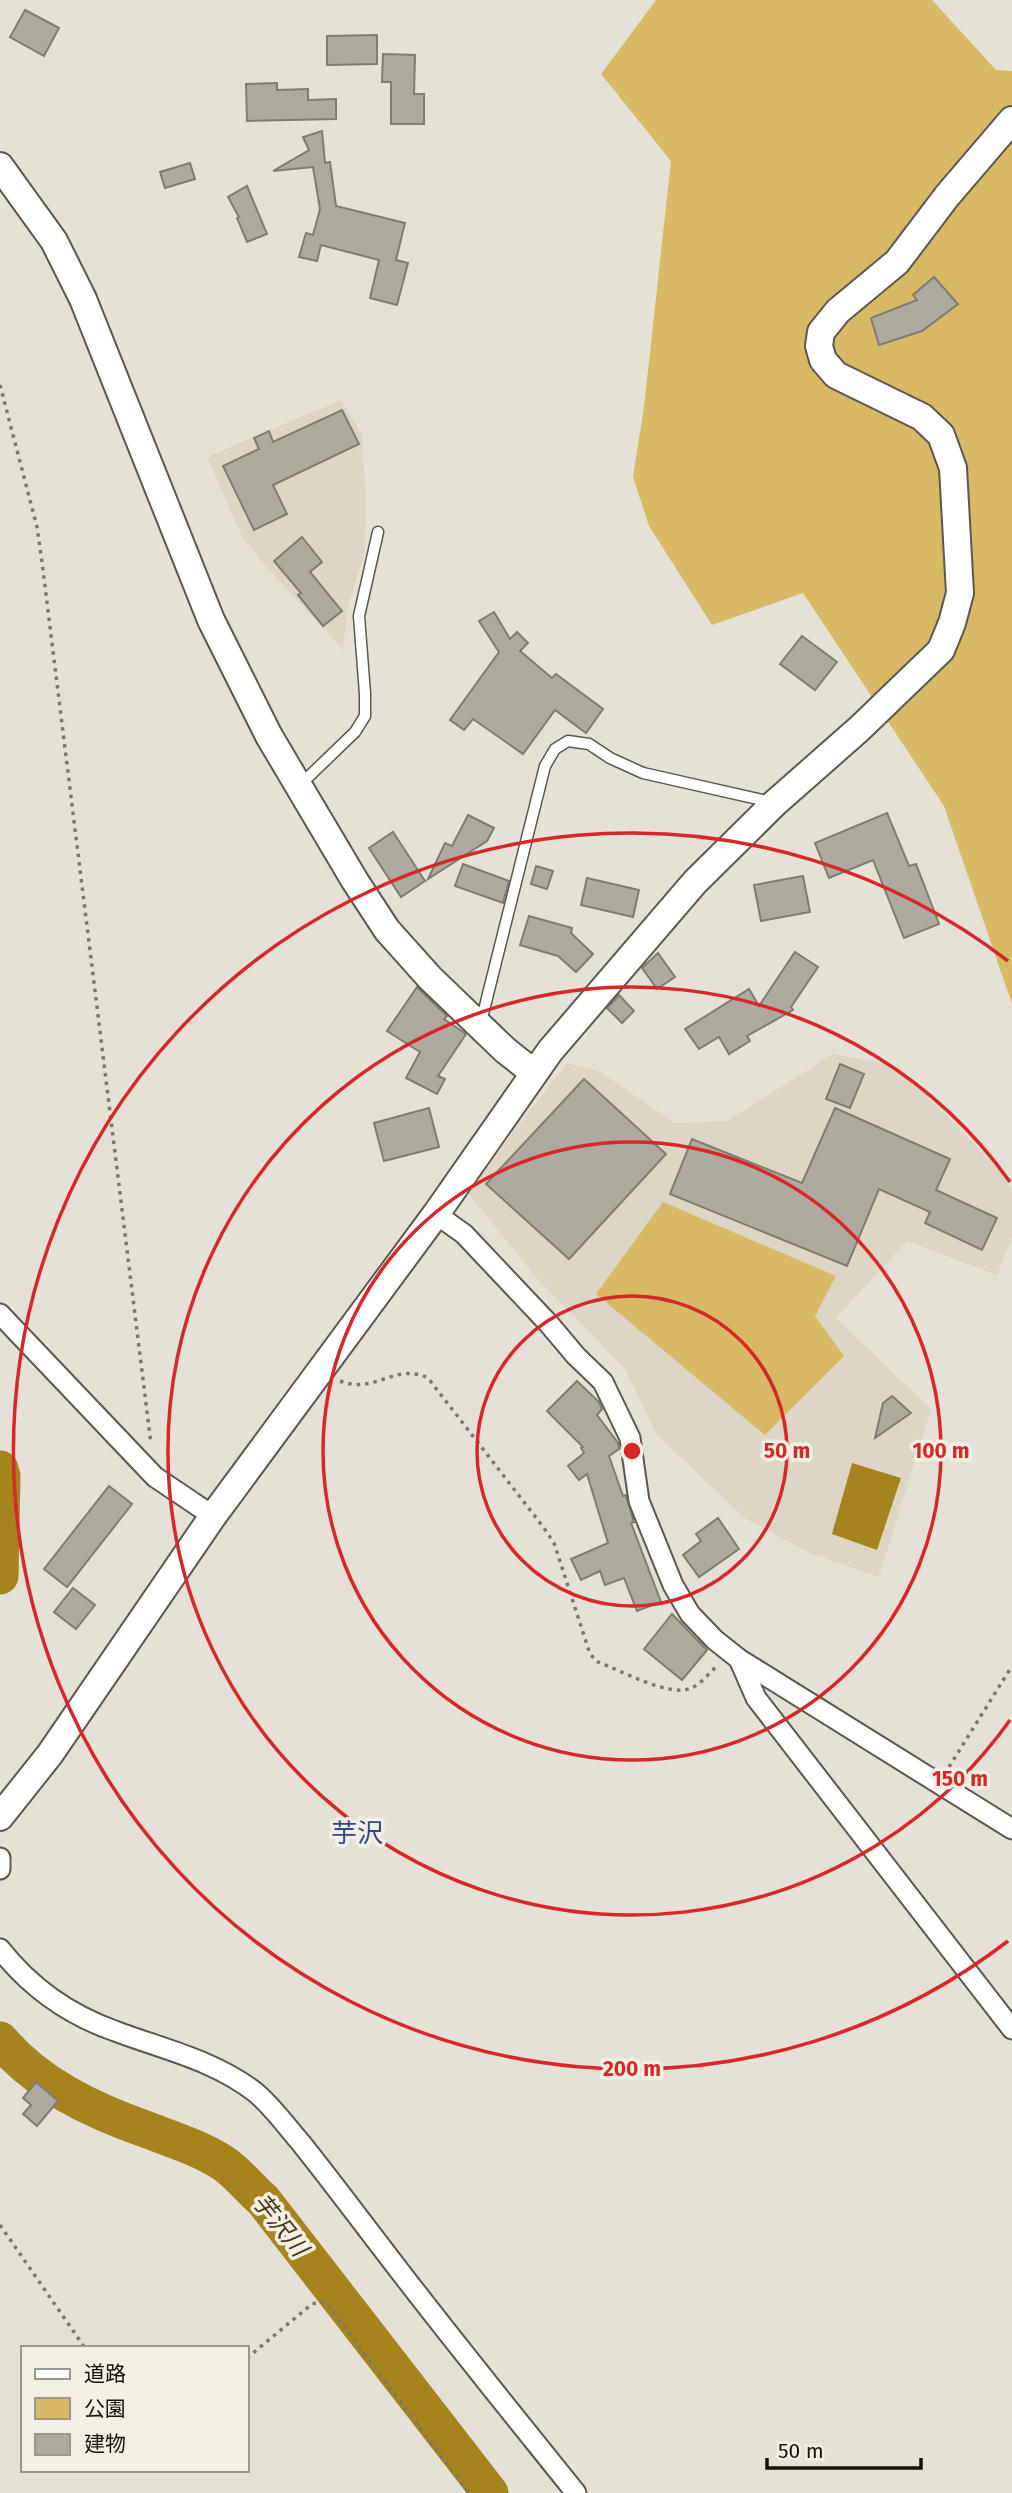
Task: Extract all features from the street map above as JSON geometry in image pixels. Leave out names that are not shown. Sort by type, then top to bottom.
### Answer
[{"type":"street","points":[[0,1817],[50,1754],[213,1516],[436,1214],[550,1051],[695,882],[775,803],[859,729],[941,650],[960,593],[953,468],[941,435],[922,417],[836,375],[823,360],[819,346],[821,332],[838,311],[897,262],[947,196],[1012,120]]},
{"type":"street","points":[[0,166],[36,214],[66,263],[101,342],[211,620],[269,736],[387,930],[430,978],[534,1073]]},
{"type":"street","points":[[436,1214],[464,1234],[603,1382],[630,1438],[639,1501],[673,1585],[690,1614],[715,1640],[739,1659],[1012,1829]]},
{"type":"street","points":[[0,1314],[155,1477],[213,1516]]},
{"type":"street","points":[[739,1659],[756,1698],[1012,2029]]},
{"type":"street","points":[[0,1858],[0,1870]]},
{"type":"street","points":[[0,1949],[57,2003],[83,2018],[198,2060],[257,2094],[321,2169],[435,2318],[576,2493]]},
{"type":"lane","points":[[299,786],[355,732],[365,716],[359,616],[378,532]]},
{"type":"lane","points":[[480,1026],[545,766],[555,749],[568,741],[589,744],[610,758],[643,773],[775,803]]},
{"type":"path","points":[[0,385],[37,527],[42,562],[155,1477]]},
{"type":"path","points":[[322,1366],[342,1382],[363,1386],[404,1373],[415,1372],[428,1378],[554,1544],[590,1654],[598,1662],[677,1691],[692,1688],[720,1662],[739,1659]]},
{"type":"path","points":[[939,1784],[1012,1666]]},
{"type":"path","points":[[0,2225],[84,2346]]},
{"type":"path","points":[[248,2357],[312,2304],[327,2304],[469,2493]]},
{"type":"shaded area","points":[[341,400],[362,434],[366,498],[365,553],[347,609],[343,650],[261,561],[242,536],[207,457]]},
{"type":"shaded area","points":[[833,1054],[897,1066],[999,1169],[1012,1191],[1012,1237],[997,1275],[907,1241],[836,1318],[931,1409],[879,1577],[810,1553],[746,1519],[657,1435],[625,1369],[535,1276],[467,1192],[567,1063],[601,1072],[674,1123],[727,1121]]},
{"type":"shaded area","points":[[852,1463],[901,1478],[877,1550],[832,1534]]},
{"type":"green space","points":[[656,0],[932,0],[996,70],[1012,71],[1012,1004],[944,806],[803,593],[712,625],[649,526],[633,477],[644,407],[671,161],[601,74]]},
{"type":"green space","points":[[663,1202],[836,1276],[815,1316],[844,1356],[765,1435],[596,1294]]},
{"type":"building","points":[[25,10],[59,28],[44,56],[10,37]]},
{"type":"building","points":[[377,35],[377,64],[327,65],[327,36]]},
{"type":"building","points":[[383,54],[415,55],[414,94],[424,94],[424,124],[391,124],[391,82],[382,82]]},
{"type":"building","points":[[277,83],[277,90],[308,89],[308,100],[336,99],[336,119],[247,121],[246,84]]},
{"type":"building","points":[[322,131],[325,163],[330,162],[336,206],[405,223],[396,260],[408,263],[397,305],[370,298],[379,260],[321,245],[317,261],[299,257],[306,233],[313,235],[320,209],[313,167],[273,171],[309,150],[303,137]]},
{"type":"building","points":[[190,163],[195,179],[165,188],[160,172]]},
{"type":"building","points":[[247,186],[267,234],[247,242],[237,218],[239,217],[228,197]]},
{"type":"building","points":[[934,277],[958,304],[922,331],[879,345],[871,318],[917,300],[913,295]]},
{"type":"building","points":[[342,410],[359,444],[273,485],[287,514],[254,530],[223,466],[259,449],[254,438],[269,431],[273,442]]},
{"type":"building","points":[[302,537],[322,562],[310,572],[342,611],[323,626],[298,595],[301,593],[274,561]]},
{"type":"building","points":[[494,612],[510,639],[517,632],[528,643],[520,651],[552,678],[556,674],[603,709],[586,733],[555,710],[523,754],[473,719],[464,730],[450,720],[499,652],[479,621]]},
{"type":"building","points":[[802,636],[837,662],[815,690],[780,664]]},
{"type":"building","points":[[887,813],[909,866],[916,864],[939,924],[904,938],[873,860],[829,878],[815,843]]},
{"type":"building","points":[[468,815],[494,828],[487,841],[428,879],[445,843],[452,846]]},
{"type":"building","points":[[393,832],[425,881],[401,897],[369,848]]},
{"type":"building","points":[[463,864],[509,881],[503,903],[455,886]]},
{"type":"building","points":[[536,866],[553,871],[547,889],[531,884]]},
{"type":"building","points":[[803,876],[810,912],[761,921],[754,885]]},
{"type":"building","points":[[587,878],[639,890],[633,917],[581,905]]},
{"type":"building","points":[[529,916],[572,928],[571,933],[593,954],[576,972],[558,956],[520,945]]},
{"type":"building","points":[[795,952],[818,967],[791,1007],[793,1010],[747,1036],[750,1041],[729,1054],[719,1037],[699,1049],[685,1029],[749,989],[759,1006]]},
{"type":"building","points":[[658,953],[675,977],[657,989],[642,968]]},
{"type":"building","points":[[417,987],[447,1016],[444,1019],[466,1034],[438,1076],[445,1079],[437,1094],[406,1078],[420,1052],[387,1031]]},
{"type":"building","points":[[619,995],[634,1011],[622,1023],[607,1008]]},
{"type":"building","points":[[840,1064],[864,1074],[850,1108],[826,1099]]},
{"type":"building","points":[[584,1079],[666,1154],[569,1259],[486,1184]]},
{"type":"building","points":[[429,1108],[439,1147],[384,1161],[374,1123]]},
{"type":"building","points":[[835,1108],[950,1159],[936,1190],[997,1218],[982,1250],[925,1223],[930,1212],[879,1189],[847,1266],[670,1194],[692,1139],[802,1183]]},
{"type":"building","points":[[577,1381],[599,1402],[602,1409],[597,1415],[618,1443],[619,1449],[609,1456],[623,1496],[626,1495],[634,1522],[631,1523],[661,1602],[637,1611],[624,1578],[605,1585],[600,1571],[581,1580],[571,1559],[608,1543],[587,1474],[579,1480],[568,1466],[584,1453],[581,1448],[583,1447],[547,1411]]},
{"type":"building","points":[[892,1396],[911,1413],[875,1438],[883,1403]]},
{"type":"building","points":[[109,1486],[132,1504],[67,1587],[44,1569]]},
{"type":"building","points":[[718,1518],[739,1549],[699,1577],[683,1555],[701,1541],[696,1534]]},
{"type":"building","points":[[73,1588],[95,1605],[76,1629],[54,1612]]},
{"type":"building","points":[[672,1614],[707,1650],[682,1680],[644,1649]]},
{"type":"building","points":[[36,2082],[58,2101],[37,2126],[23,2114],[31,2105],[23,2098]]},
{"type":"waterway","name":"芋沢川","points":[[0,1469],[0,1576]]},
{"type":"waterway","name":"芋沢川","points":[[0,2040],[31,2070],[66,2094],[125,2122],[205,2153],[234,2171],[263,2200],[490,2493]]},
{"type":"district","name":"芋沢","points":[[357,1833]]}]
